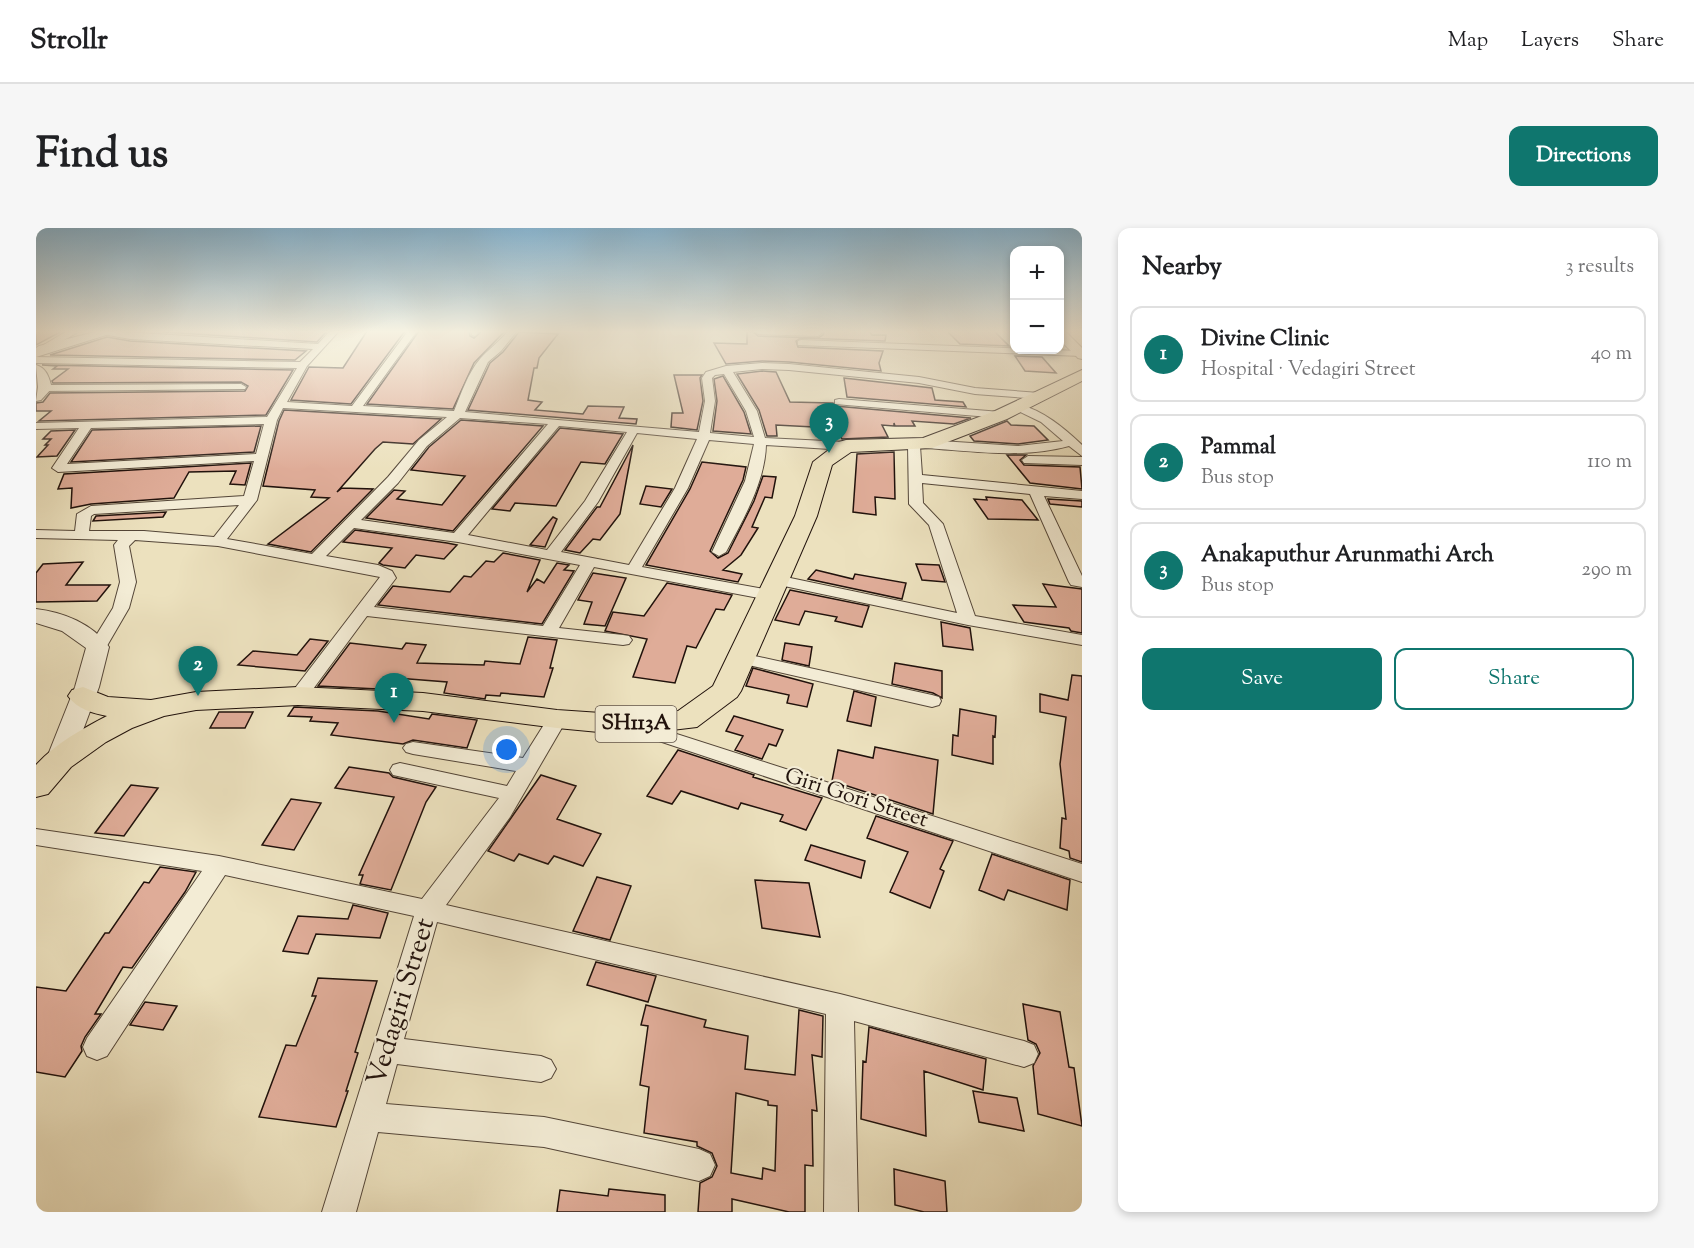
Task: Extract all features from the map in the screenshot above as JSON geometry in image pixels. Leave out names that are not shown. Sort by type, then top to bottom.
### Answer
[{"type":"main road","points":[[846,446],[919,445],[1020,406],[1060,377]]},
{"type":"main road","name":"SH113A","points":[[36,786],[59,760],[95,735],[121,721],[157,708],[196,701],[298,696],[423,702],[557,719],[630,724],[686,720],[726,691],[806,516],[823,462],[846,446]]},
{"type":"main road","points":[[83,696],[92,704],[107,707],[157,708]]},
{"type":"street","points":[[41,377],[40,392],[242,387]]},
{"type":"street","points":[[218,542],[250,500],[271,420],[296,377]]},
{"type":"street","points":[[356,408],[379,377]]},
{"type":"street","points":[[315,559],[393,480],[423,443],[458,414],[476,377]]},
{"type":"street","points":[[633,570],[681,489],[704,436],[711,403],[708,377]]},
{"type":"street","points":[[719,552],[738,517],[755,468],[760,441],[751,410],[731,377]]},
{"type":"street","points":[[908,377],[975,391],[1038,413],[1052,423],[1082,452]]},
{"type":"street","points":[[839,402],[1020,406]]},
{"type":"street","points":[[280,405],[458,414],[760,441],[846,446]]},
{"type":"street","points":[[36,426],[271,420]]},
{"type":"street","points":[[458,538],[556,422]]},
{"type":"street","points":[[87,425],[58,468],[262,457]]},
{"type":"street","points":[[552,555],[591,502],[634,429]]},
{"type":"street","points":[[968,620],[936,524],[916,504],[919,445],[1026,449],[1049,448],[1072,442]]},
{"type":"street","points":[[1013,460],[1082,461]]},
{"type":"street","points":[[916,478],[1035,492],[1082,495]]},
{"type":"street","points":[[1035,492],[1077,582],[1082,582]]},
{"type":"street","points":[[81,535],[84,514],[91,510],[250,500]]},
{"type":"street","points":[[350,523],[458,538],[633,570],[773,587],[1082,640]]},
{"type":"street","points":[[36,534],[144,535],[218,542],[378,570],[387,574],[388,578],[364,611],[298,696]]},
{"type":"street","points":[[59,760],[83,696],[98,647],[121,608],[128,582],[121,545],[131,536]]},
{"type":"street","points":[[548,632],[589,562]]},
{"type":"street","points":[[364,611],[624,640]]},
{"type":"street","points":[[36,616],[46,616],[83,632],[98,647]]},
{"type":"street","points":[[741,658],[932,701]]},
{"type":"street","name":"Vedagiri Street","points":[[339,1212],[428,910],[502,812],[557,719]]},
{"type":"street","name":"Giri Gori Street","points":[[630,724],[1082,873]]},
{"type":"street","points":[[413,748],[530,766]]},
{"type":"street","points":[[400,770],[513,794]]},
{"type":"street","points":[[36,837],[219,865],[428,910],[840,1006],[1024,1054]]},
{"type":"street","points":[[97,1047],[219,865]]},
{"type":"street","points":[[840,1006],[841,1212]]},
{"type":"street","points":[[387,1050],[541,1069]]},
{"type":"street","points":[[367,1116],[544,1132],[699,1165]]},
{"type":"building","points":[[57,377],[289,377],[266,415],[39,421],[51,411],[36,411],[36,403],[43,402],[50,393],[245,391],[248,386],[241,382],[53,383],[52,381]]},
{"type":"building","points":[[304,377],[371,377],[351,404],[291,400]]},
{"type":"building","points":[[386,377],[468,377],[453,409],[367,404]]},
{"type":"building","points":[[483,377],[532,377],[528,400],[542,402],[535,410],[583,414],[588,406],[624,407],[619,418],[637,419],[636,424],[468,410]]},
{"type":"building","points":[[674,377],[701,377],[703,401],[697,430],[671,427],[672,413],[683,413]]},
{"type":"building","points":[[724,377],[744,412],[751,434],[713,431],[717,401],[714,379]]},
{"type":"building","points":[[739,377],[778,377],[790,402],[833,403],[835,406],[971,418],[954,424],[912,421],[915,426],[895,426],[894,423],[894,426],[882,425],[888,437],[842,439],[838,433],[817,432],[814,427],[776,425],[777,436],[767,436],[759,410]]},
{"type":"building","points":[[844,378],[932,388],[935,400],[963,402],[966,407],[847,397]]},
{"type":"building","points":[[284,410],[441,419],[413,444],[383,442],[375,449],[337,492],[342,488],[373,489],[311,552],[268,544],[329,498],[311,497],[315,490],[263,486],[279,421]]},
{"type":"building","points":[[461,420],[543,426],[453,531],[366,518],[394,490],[405,491],[397,499],[442,505],[465,476],[411,470],[429,447]]},
{"type":"building","points":[[1007,421],[1011,425],[1034,426],[1048,440],[1018,444],[974,441],[970,436]]},
{"type":"building","points":[[261,426],[254,452],[71,462],[92,430]]},
{"type":"building","points":[[560,428],[623,434],[605,464],[581,462],[556,506],[515,503],[510,511],[492,509]]},
{"type":"building","points":[[75,430],[57,456],[37,457],[48,445],[45,445],[51,439],[43,439],[51,431]]},
{"type":"building","points":[[633,445],[620,514],[600,540],[593,539],[580,553],[565,550],[597,507],[600,507]]},
{"type":"building","points":[[894,452],[895,499],[875,497],[876,515],[853,512],[857,454]]},
{"type":"building","points":[[1007,455],[1026,455],[1020,460],[1024,465],[1080,467],[1082,489],[1030,483]]},
{"type":"building","points":[[702,462],[746,467],[743,480],[710,551],[718,558],[728,553],[754,501],[763,476],[776,477],[772,498],[765,497],[752,527],[758,528],[741,555],[723,570],[742,574],[738,582],[646,565],[690,489]]},
{"type":"building","points":[[251,463],[245,485],[230,484],[236,471],[189,472],[174,498],[91,504],[71,508],[72,488],[58,489],[64,474]]},
{"type":"building","points":[[646,486],[672,489],[661,507],[640,504]]},
{"type":"building","points":[[986,497],[1022,500],[1038,520],[988,519],[974,499],[987,500]]},
{"type":"building","points":[[1048,499],[1082,501],[1082,507],[1050,504]]},
{"type":"building","points":[[166,512],[163,517],[93,521],[96,516]]},
{"type":"building","points":[[553,517],[557,519],[545,547],[530,545]]},
{"type":"building","points":[[355,530],[457,545],[444,559],[416,555],[405,568],[383,565],[379,563],[392,548],[343,542]]},
{"type":"building","points":[[503,553],[540,560],[527,592],[537,579],[544,583],[557,563],[569,565],[564,570],[574,571],[542,624],[378,605],[393,586],[450,592],[464,576],[471,577],[486,561],[494,562]]},
{"type":"building","points":[[83,562],[66,585],[110,585],[97,601],[36,602],[36,573],[43,564]]},
{"type":"building","points":[[916,564],[939,565],[945,582],[922,580]]},
{"type":"building","points":[[816,570],[853,579],[855,574],[906,583],[902,599],[808,579]]},
{"type":"building","points":[[593,573],[626,578],[605,626],[584,624],[592,602],[578,600]]},
{"type":"building","points":[[667,583],[732,595],[724,610],[716,609],[696,648],[687,646],[675,683],[633,677],[647,639],[605,631],[613,612],[644,616]]},
{"type":"building","points":[[1043,584],[1082,589],[1082,633],[1071,631],[1069,628],[1024,622],[1013,605],[1056,607]]},
{"type":"building","points":[[790,590],[869,606],[862,627],[835,621],[837,617],[805,611],[799,625],[775,620]]},
{"type":"building","points":[[941,622],[970,628],[973,650],[943,646]]},
{"type":"building","points":[[528,637],[557,640],[550,668],[553,668],[544,697],[501,693],[500,696],[486,695],[485,699],[444,693],[447,682],[384,677],[378,689],[318,686],[350,643],[402,649],[406,643],[426,645],[417,663],[484,665],[485,661],[520,664]]},
{"type":"building","points":[[310,639],[328,641],[305,671],[238,665],[253,651],[297,655]]},
{"type":"building","points":[[785,643],[812,647],[809,666],[782,660]]},
{"type":"building","points":[[895,663],[942,671],[942,698],[933,693],[892,684]]},
{"type":"building","points":[[753,668],[813,684],[807,707],[787,703],[789,695],[746,686]]},
{"type":"building","points":[[1072,675],[1082,676],[1082,862],[1070,858],[1069,851],[1060,848],[1062,818],[1066,819],[1060,764],[1066,717],[1040,712],[1040,694],[1068,700]]},
{"type":"building","points":[[854,691],[876,697],[871,726],[847,721]]},
{"type":"building","points":[[294,707],[378,711],[429,719],[432,714],[477,720],[467,748],[413,740],[403,744],[331,735],[338,723],[310,721],[312,717],[288,716]]},
{"type":"building","points":[[960,709],[996,716],[993,764],[952,755],[953,735],[958,736]]},
{"type":"building","points":[[219,712],[253,712],[245,728],[210,728]]},
{"type":"building","points":[[734,716],[783,730],[776,746],[769,744],[762,759],[735,750],[743,736],[726,731]]},
{"type":"building","points":[[875,747],[938,760],[933,814],[832,781],[838,750],[873,758]]},
{"type":"building","points":[[678,750],[754,775],[753,777],[822,798],[806,830],[780,821],[783,815],[741,803],[738,809],[681,791],[672,804],[647,796]]},
{"type":"building","points":[[349,767],[389,773],[393,777],[436,787],[426,802],[391,890],[360,884],[363,875],[359,875],[394,797],[335,788]]},
{"type":"building","points":[[541,775],[576,786],[557,819],[601,834],[583,866],[554,856],[548,864],[519,854],[514,861],[488,851]]},
{"type":"building","points":[[131,785],[158,788],[124,836],[95,833]]},
{"type":"building","points":[[291,799],[321,803],[294,850],[262,845]]},
{"type":"building","points":[[876,816],[953,841],[940,869],[944,871],[930,908],[890,892],[908,852],[867,838]]},
{"type":"building","points":[[811,845],[865,861],[861,878],[805,860]]},
{"type":"building","points":[[992,854],[1070,880],[1067,910],[1008,890],[1004,900],[979,890]]},
{"type":"building","points":[[160,867],[196,872],[185,892],[132,968],[123,967],[95,1014],[101,1014],[85,1037],[81,1046],[82,1051],[65,1077],[36,1072],[36,987],[66,991],[105,933],[109,933],[144,882],[149,883]]},
{"type":"building","points":[[597,877],[631,886],[610,940],[573,931]]},
{"type":"building","points":[[755,880],[809,883],[820,937],[762,928]]},
{"type":"building","points":[[353,905],[388,913],[380,938],[316,934],[308,954],[283,951],[298,916],[348,919]]},
{"type":"building","points":[[596,962],[656,976],[648,1002],[587,985]]},
{"type":"building","points":[[318,978],[377,981],[355,1052],[358,1053],[336,1127],[259,1117],[286,1045],[296,1046],[316,996],[312,996]]},
{"type":"building","points":[[145,1002],[177,1006],[163,1030],[130,1025]]},
{"type":"building","points":[[1023,1004],[1060,1012],[1069,1067],[1074,1068],[1082,1126],[1038,1114],[1033,1066],[1040,1053],[1036,1044],[1028,1040]]},
{"type":"building","points":[[646,1005],[706,1020],[704,1027],[748,1036],[745,1069],[795,1075],[799,1010],[823,1016],[822,1057],[812,1055],[817,1111],[812,1110],[813,1166],[805,1165],[805,1212],[789,1212],[732,1199],[732,1212],[698,1212],[700,1183],[712,1177],[717,1166],[712,1153],[697,1146],[697,1142],[644,1133],[649,1087],[640,1085],[648,1026],[641,1025]],"holes":[[[736,1093],[768,1101],[768,1105],[777,1106],[775,1171],[763,1168],[762,1179],[731,1173]]]},
{"type":"building","points":[[869,1027],[986,1059],[983,1090],[924,1071],[926,1136],[861,1119],[863,1061],[866,1062]]},
{"type":"building","points":[[973,1091],[1017,1098],[1024,1131],[979,1122]]},
{"type":"building","points":[[894,1169],[945,1181],[947,1212],[924,1212],[895,1205]]},
{"type":"building","points":[[609,1189],[665,1195],[665,1212],[557,1212],[560,1190],[608,1196]]},
{"type":"place","name":"Anakaputhur Arunmathi Arch","points":[[829,453]]},
{"type":"place","name":"Pammal","points":[[198,696]]},
{"type":"place","name":"Divine Clinic","points":[[394,723]]}]
